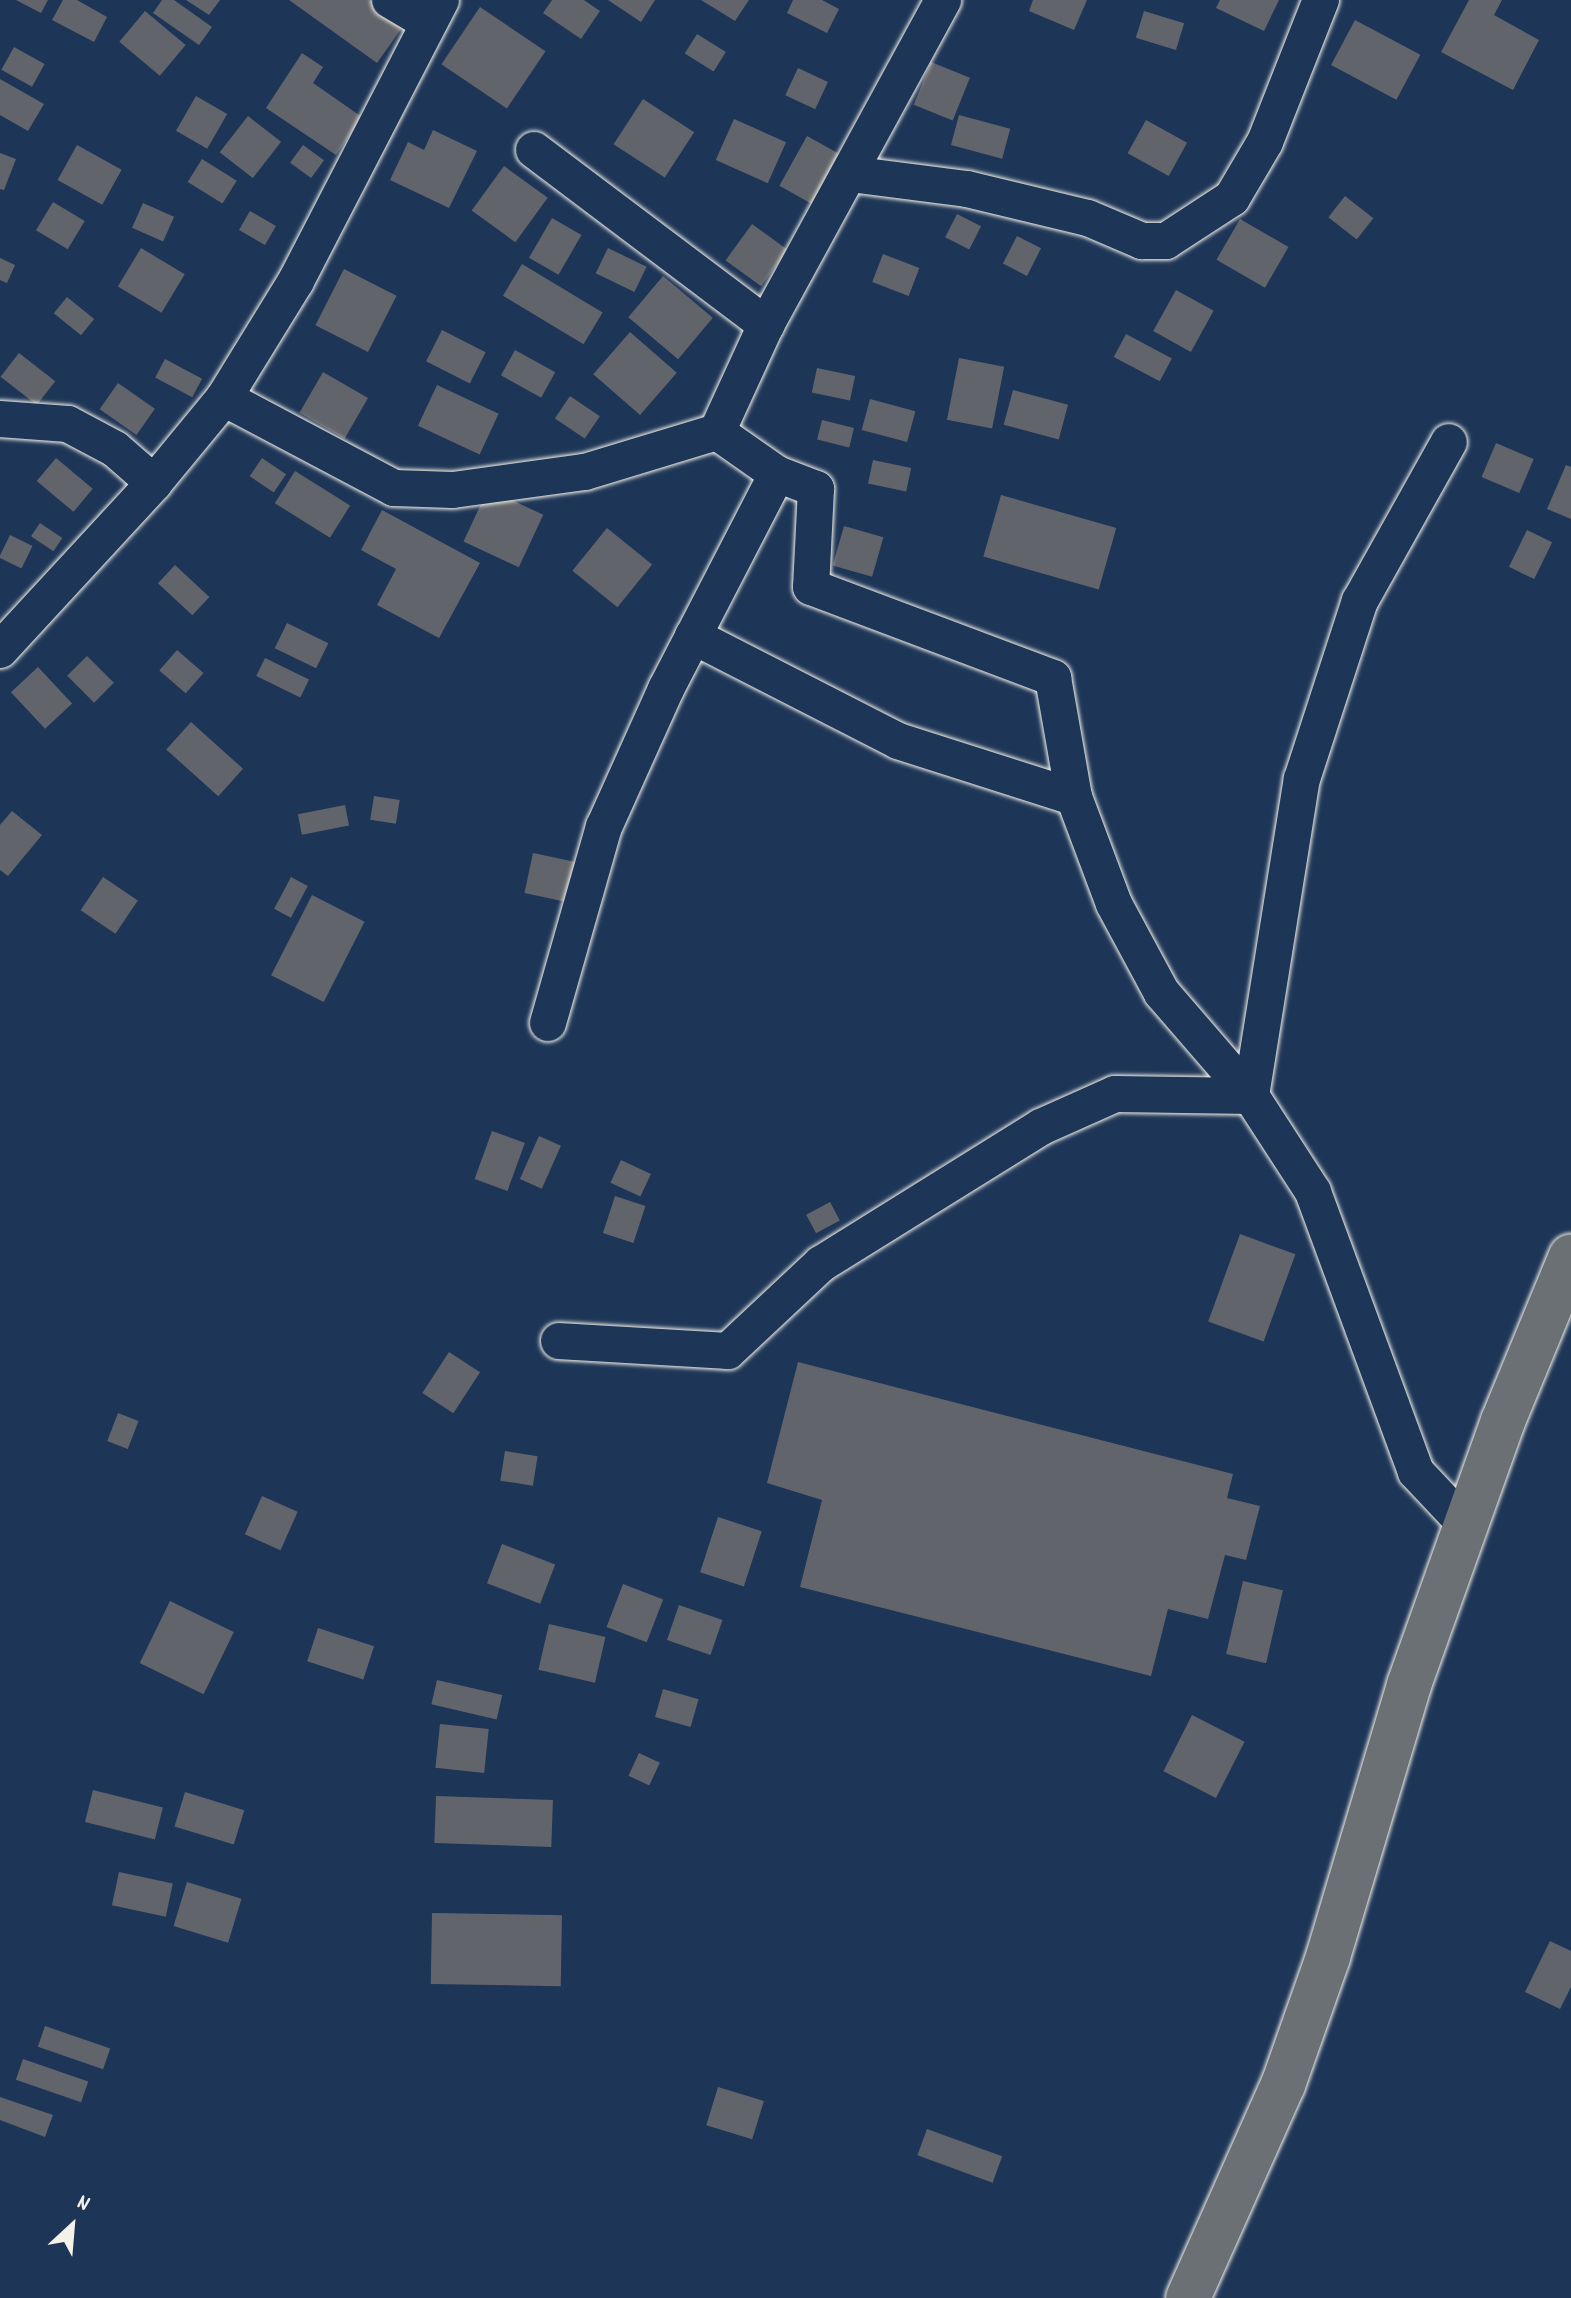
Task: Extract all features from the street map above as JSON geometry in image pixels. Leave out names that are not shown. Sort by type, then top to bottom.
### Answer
[{"type":"main road","points":[[1188,2298],[1283,2085],[1328,1957],[1409,1685],[1466,1525],[1571,1256]]},
{"type":"street","points":[[0,650],[154,483],[224,398],[296,281],[435,11],[390,0]]},
{"type":"street","points":[[850,174],[967,189],[1088,218],[1142,241],[1166,241],[1232,198],[1265,142],[1321,0]]},
{"type":"street","points":[[224,398],[394,488],[453,490],[585,472],[717,432],[766,325],[850,174],[931,4]]},
{"type":"street","points":[[534,150],[766,325]]},
{"type":"street","points":[[0,419],[68,424],[115,449],[154,483]]},
{"type":"street","points":[[717,432],[777,474],[816,489],[811,587],[1053,678],[1074,797],[1114,904],[1162,993],[1251,1096],[1313,1192],[1416,1472],[1466,1525]]},
{"type":"street","points":[[1251,1096],[1302,779],[1360,601],[1449,442]]},
{"type":"street","points":[[548,1023],[604,827],[693,636],[777,474]]},
{"type":"street","points":[[693,636],[898,741],[1074,797]]},
{"type":"street","points":[[559,1341],[728,1351],[821,1264],[1041,1127],[1115,1094],[1251,1096]]},
{"type":"building","points":[[16,0],[48,0],[41,13]]},
{"type":"building","points":[[63,0],[77,0],[107,17],[94,42],[52,20]]},
{"type":"building","points":[[162,0],[174,0],[212,27],[199,45],[153,13]]},
{"type":"building","points":[[186,0],[220,0],[209,15]]},
{"type":"building","points":[[289,0],[369,0],[404,25],[377,63]]},
{"type":"building","points":[[552,0],[584,0],[600,11],[581,39],[543,13]]},
{"type":"building","points":[[608,0],[655,0],[641,22]]},
{"type":"building","points":[[701,0],[749,0],[735,21]]},
{"type":"building","points":[[793,0],[822,0],[839,9],[827,33],[787,13]]},
{"type":"building","points":[[1033,0],[1087,0],[1074,30],[1029,11]]},
{"type":"building","points":[[1220,0],[1279,0],[1264,31],[1216,8]]},
{"type":"building","points":[[1469,0],[1502,0],[1494,15],[1539,40],[1513,90],[1441,52]]},
{"type":"building","points":[[480,7],[545,51],[507,108],[441,64]]},
{"type":"building","points":[[145,11],[186,45],[160,76],[119,42]]},
{"type":"building","points":[[1144,11],[1184,23],[1176,50],[1136,38]]},
{"type":"building","points":[[1355,20],[1420,55],[1396,100],[1331,65]]},
{"type":"building","points":[[697,34],[726,52],[714,72],[685,54]]},
{"type":"building","points":[[14,47],[45,64],[32,87],[1,70]]},
{"type":"building","points":[[302,53],[323,67],[313,83],[362,117],[336,155],[266,108]]},
{"type":"building","points":[[931,62],[970,78],[953,120],[914,105]]},
{"type":"building","points":[[798,68],[828,82],[815,109],[785,95]]},
{"type":"building","points":[[0,79],[44,104],[28,131],[0,115]]},
{"type":"building","points":[[196,96],[227,114],[207,149],[176,131]]},
{"type":"building","points":[[643,99],[694,132],[665,178],[614,144]]},
{"type":"building","points":[[959,115],[1010,129],[1002,159],[951,145]]},
{"type":"building","points":[[248,116],[281,142],[253,178],[220,152]]},
{"type":"building","points":[[734,119],[786,142],[768,183],[716,160]]},
{"type":"building","points":[[1146,120],[1187,143],[1169,176],[1128,153]]},
{"type":"building","points":[[433,130],[477,151],[449,208],[390,180],[408,142],[424,150]]},
{"type":"building","points":[[807,136],[846,158],[819,208],[779,186]]},
{"type":"building","points":[[77,145],[122,170],[102,205],[58,180]]},
{"type":"building","points":[[303,145],[324,160],[311,178],[290,163]]},
{"type":"building","points":[[0,153],[16,159],[4,190],[0,189]]},
{"type":"building","points":[[202,159],[237,181],[222,204],[188,182]]},
{"type":"building","points":[[504,166],[548,198],[515,242],[472,210]]},
{"type":"building","points":[[1345,196],[1373,218],[1357,239],[1328,217]]},
{"type":"building","points":[[53,202],[85,221],[68,249],[36,230]]},
{"type":"building","points":[[143,203],[174,217],[163,241],[132,228]]},
{"type":"building","points":[[250,211],[276,226],[265,245],[239,230]]},
{"type":"building","points":[[957,214],[981,226],[969,249],[945,237]]},
{"type":"building","points":[[552,218],[581,235],[558,275],[529,258]]},
{"type":"building","points":[[1240,219],[1288,247],[1265,288],[1216,260]]},
{"type":"building","points":[[752,224],[788,250],[761,286],[726,260]]},
{"type":"building","points":[[1017,236],[1041,248],[1027,276],[1003,264]]},
{"type":"building","points":[[141,248],[185,274],[162,313],[118,287]]},
{"type":"building","points":[[608,248],[647,267],[634,292],[596,273]]},
{"type":"building","points":[[883,254],[919,268],[909,296],[872,282]]},
{"type":"building","points":[[0,258],[15,265],[7,283],[0,280]]},
{"type":"building","points":[[522,264],[603,312],[584,344],[503,296]]},
{"type":"building","points":[[344,269],[397,296],[368,352],[315,325]]},
{"type":"building","points":[[663,276],[713,318],[678,359],[628,317]]},
{"type":"building","points":[[1176,290],[1214,311],[1191,352],[1153,331]]},
{"type":"building","points":[[67,297],[94,319],[81,335],[54,313]]},
{"type":"building","points":[[442,330],[486,352],[470,383],[426,361]]},
{"type":"building","points":[[630,332],[677,373],[640,415],[593,374]]},
{"type":"building","points":[[1126,334],[1172,358],[1160,381],[1114,357]]},
{"type":"building","points":[[515,350],[555,372],[541,398],[501,375]]},
{"type":"building","points":[[19,353],[55,381],[37,405],[1,377]]},
{"type":"building","points":[[959,358],[1004,367],[992,429],[947,420]]},
{"type":"building","points":[[165,359],[202,379],[192,397],[155,378]]},
{"type":"building","points":[[817,368],[855,376],[850,401],[812,392]]},
{"type":"building","points":[[323,372],[368,398],[345,439],[300,413]]},
{"type":"building","points":[[118,383],[155,409],[137,435],[100,409]]},
{"type":"building","points":[[437,385],[499,414],[480,455],[418,426]]},
{"type":"building","points":[[1013,390],[1068,405],[1059,440],[1004,425]]},
{"type":"building","points":[[570,396],[600,416],[585,439],[555,418]]},
{"type":"building","points":[[870,399],[915,411],[907,442],[862,430]]},
{"type":"building","points":[[822,420],[854,428],[849,447],[817,439]]},
{"type":"building","points":[[1496,443],[1534,459],[1519,493],[1482,477]]},
{"type":"building","points":[[56,458],[93,489],[73,512],[37,481]]},
{"type":"building","points":[[262,458],[286,474],[274,492],[250,476]]},
{"type":"building","points":[[873,460],[911,468],[906,492],[868,483]]},
{"type":"building","points":[[1566,465],[1571,467],[1571,519],[1547,509]]},
{"type":"building","points":[[295,471],[350,505],[330,538],[275,503]]},
{"type":"building","points":[[488,489],[543,515],[519,567],[463,542]]},
{"type":"building","points":[[1001,495],[1116,528],[1099,590],[983,557]]},
{"type":"building","points":[[382,510],[480,563],[439,638],[377,605],[396,569],[361,550]]},
{"type":"building","points":[[40,523],[62,538],[53,551],[31,536]]},
{"type":"building","points":[[844,526],[883,537],[872,577],[833,565]]},
{"type":"building","points":[[607,528],[652,565],[617,607],[572,571]]},
{"type":"building","points":[[1527,530],[1552,542],[1534,579],[1509,567]]},
{"type":"building","points":[[10,535],[32,546],[22,568],[0,558]]},
{"type":"building","points":[[175,565],[209,597],[192,615],[158,583]]},
{"type":"building","points":[[287,623],[328,643],[316,668],[275,648]]},
{"type":"building","points":[[177,650],[203,673],[186,693],[159,670]]},
{"type":"building","points":[[87,656],[114,683],[94,703],[67,676]]},
{"type":"building","points":[[265,658],[309,679],[300,697],[256,676]]},
{"type":"building","points":[[38,667],[72,704],[45,729],[11,692]]},
{"type":"building","points":[[191,722],[243,769],[218,796],[166,749]]},
{"type":"building","points":[[374,796],[400,800],[396,824],[370,820]]},
{"type":"building","points":[[345,805],[349,826],[302,835],[298,814]]},
{"type":"building","points":[[12,811],[42,835],[8,876],[0,870],[0,825]]},
{"type":"building","points":[[533,853],[583,864],[574,904],[524,893]]},
{"type":"building","points":[[103,877],[138,900],[115,934],[81,910]]},
{"type":"building","points":[[291,877],[308,886],[291,918],[274,909]]},
{"type":"building","points":[[312,895],[365,922],[324,1002],[271,975]]},
{"type":"building","points":[[492,1131],[525,1143],[507,1191],[475,1179]]},
{"type":"building","points":[[539,1136],[561,1146],[542,1189],[520,1179]]},
{"type":"building","points":[[621,1160],[651,1174],[640,1197],[610,1183]]},
{"type":"building","points":[[615,1196],[645,1206],[633,1243],[603,1233]]},
{"type":"building","points":[[830,1202],[840,1221],[816,1233],[806,1215]]},
{"type":"building","points":[[1240,1234],[1295,1254],[1264,1342],[1208,1321]]},
{"type":"building","points":[[449,1352],[480,1372],[453,1413],[422,1393]]},
{"type":"building","points":[[798,1362],[1233,1474],[1227,1498],[1260,1506],[1246,1560],[1225,1555],[1208,1619],[1168,1609],[1151,1676],[800,1587],[822,1500],[767,1483]]},
{"type":"building","points":[[118,1413],[139,1421],[128,1449],[107,1441]]},
{"type":"building","points":[[505,1451],[538,1456],[533,1486],[500,1481]]},
{"type":"building","points":[[262,1496],[298,1512],[281,1550],[245,1534]]},
{"type":"building","points":[[718,1517],[762,1531],[744,1586],[700,1572]]},
{"type":"building","points":[[502,1544],[555,1564],[540,1604],[487,1583]]},
{"type":"building","points":[[1243,1581],[1283,1590],[1266,1663],[1226,1654]]},
{"type":"building","points":[[623,1584],[663,1599],[647,1642],[607,1627]]},
{"type":"building","points":[[170,1601],[234,1632],[204,1694],[140,1663]]},
{"type":"building","points":[[679,1605],[722,1620],[710,1655],[667,1640]]},
{"type":"building","points":[[549,1624],[606,1637],[595,1683],[538,1670]]},
{"type":"building","points":[[318,1628],[374,1646],[363,1680],[307,1661]]},
{"type":"building","points":[[437,1680],[502,1695],[497,1719],[431,1704]]},
{"type":"building","points":[[663,1689],[699,1699],[691,1727],[655,1717]]},
{"type":"building","points":[[1192,1715],[1245,1742],[1216,1798],[1163,1771]]},
{"type":"building","points":[[440,1724],[489,1729],[484,1773],[435,1768]]},
{"type":"building","points":[[639,1753],[660,1763],[649,1785],[628,1776]]},
{"type":"building","points":[[93,1790],[163,1807],[155,1839],[85,1822]]},
{"type":"building","points":[[185,1792],[244,1810],[234,1845],[174,1826]]},
{"type":"building","points":[[436,1796],[553,1800],[551,1847],[434,1843]]},
{"type":"building","points":[[119,1872],[173,1883],[166,1917],[112,1905]]},
{"type":"building","points":[[187,1882],[242,1899],[228,1943],[174,1926]]},
{"type":"building","points":[[432,1913],[562,1915],[561,1986],[431,1984]]},
{"type":"building","points":[[1550,1941],[1571,1951],[1571,1987],[1560,2009],[1525,1992]]},
{"type":"building","points":[[45,2026],[110,2048],[103,2069],[38,2047]]},
{"type":"building","points":[[23,2059],[88,2081],[81,2102],[16,2080]]},
{"type":"building","points":[[718,2087],[764,2101],[752,2139],[706,2125]]},
{"type":"building","points":[[0,2097],[53,2115],[45,2137],[0,2120]]},
{"type":"building","points":[[927,2129],[1002,2156],[993,2183],[917,2155]]}]
